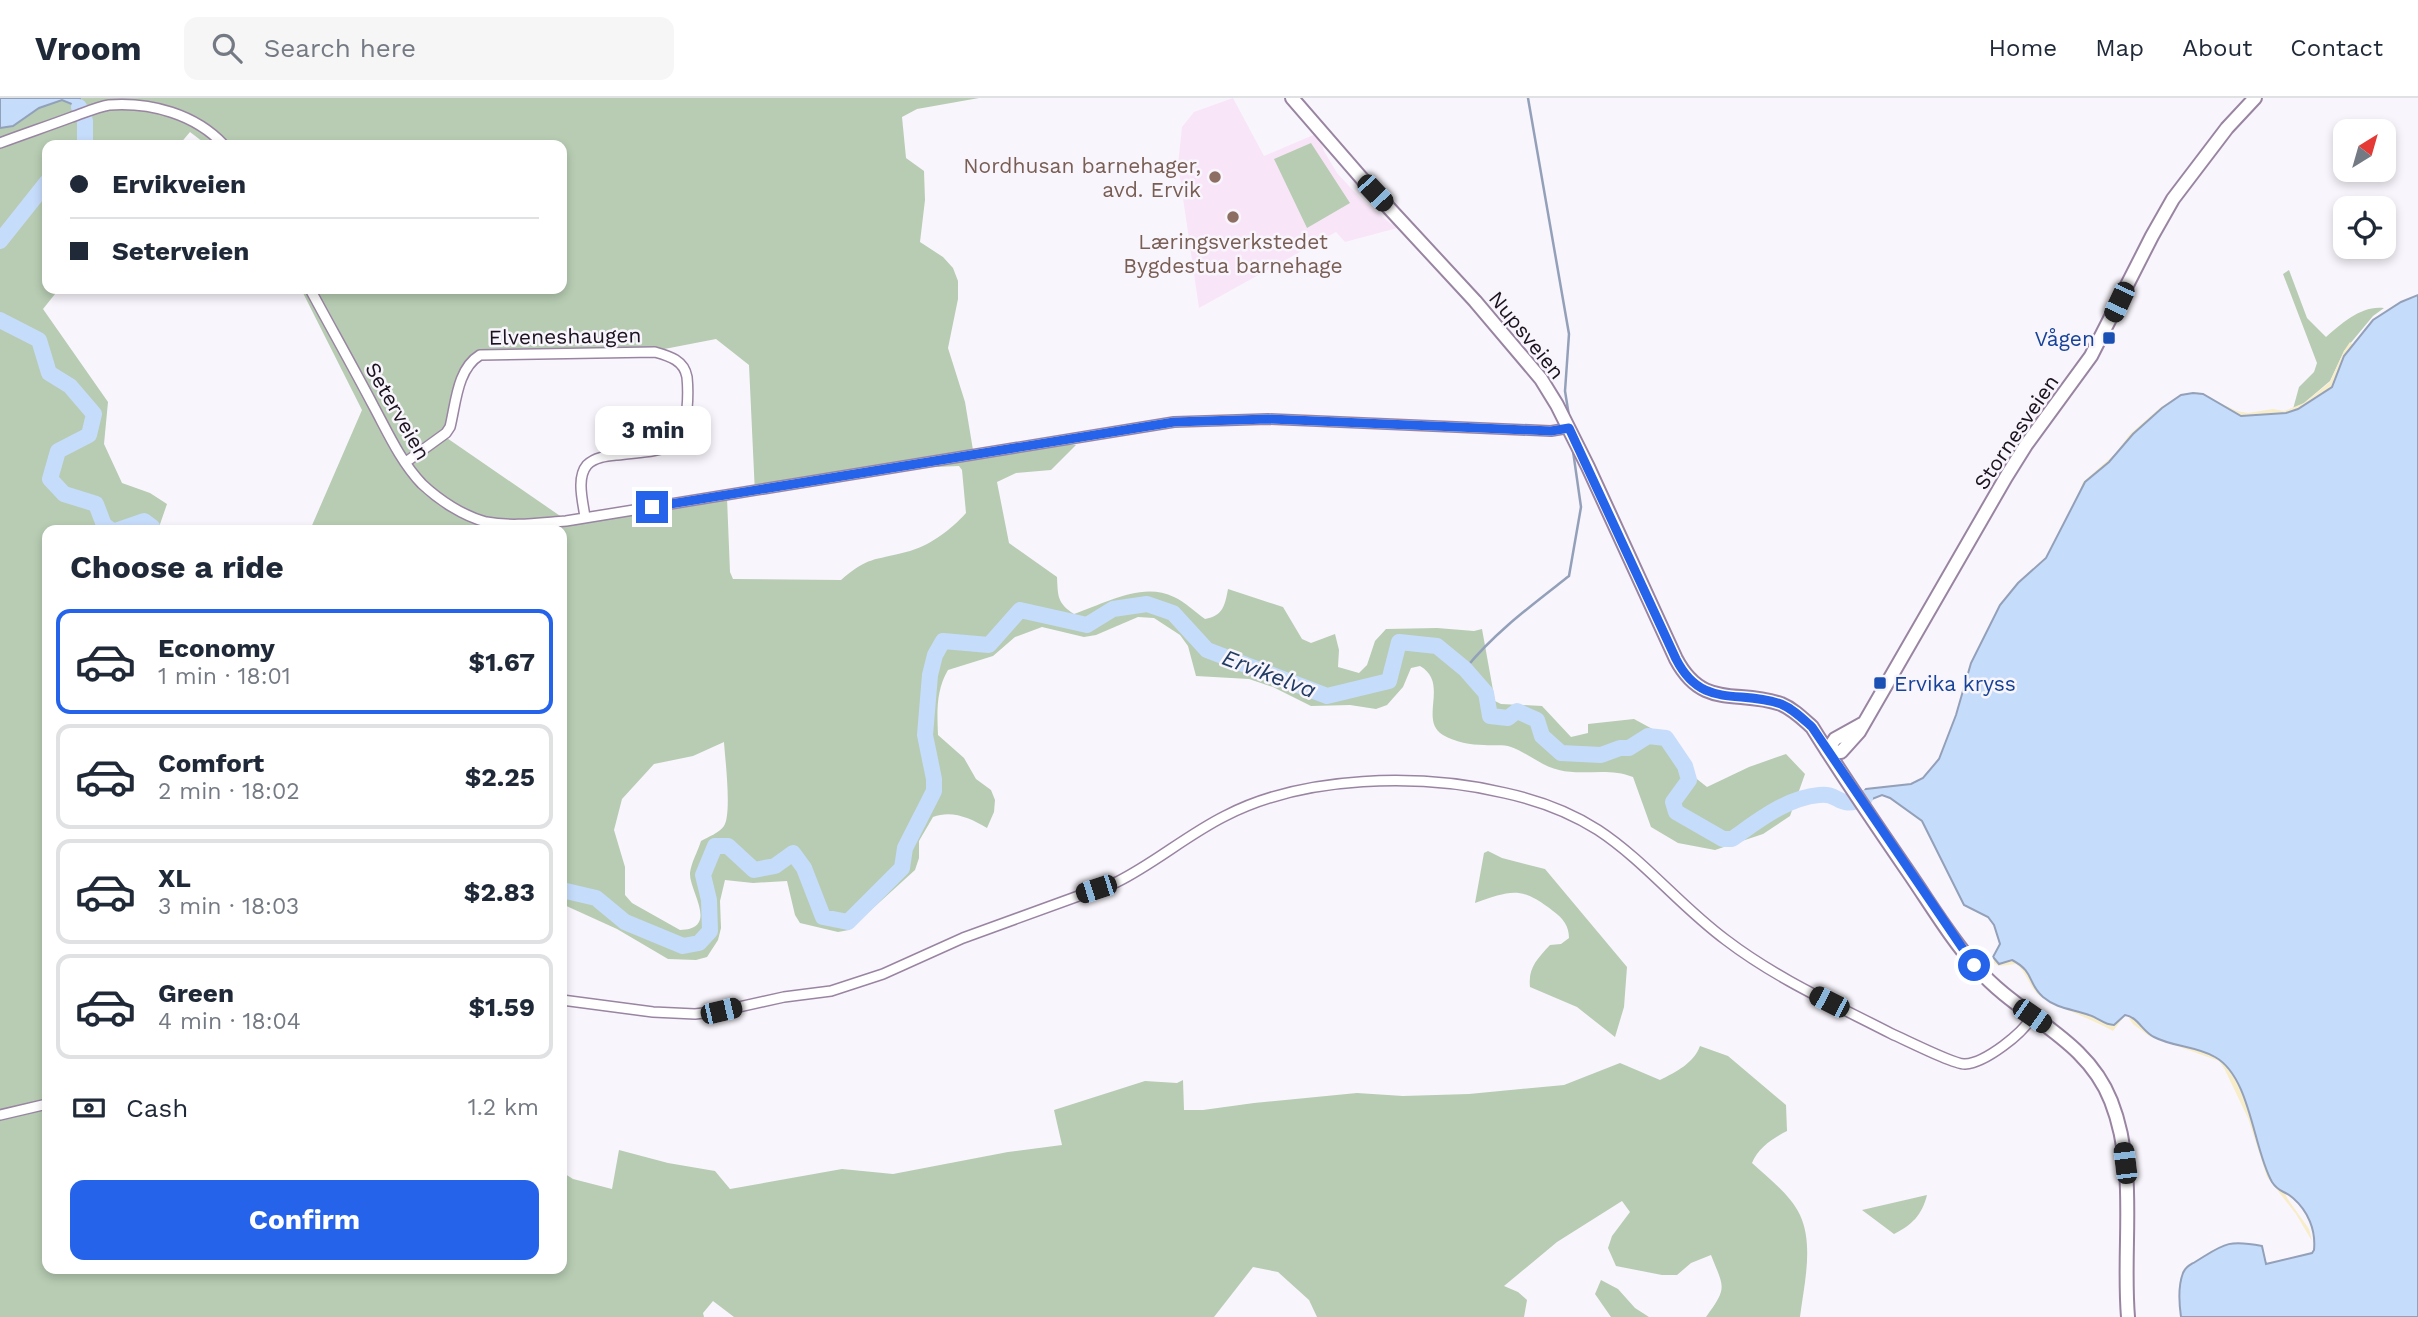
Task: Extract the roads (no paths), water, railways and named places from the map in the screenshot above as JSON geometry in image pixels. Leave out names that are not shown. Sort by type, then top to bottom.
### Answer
[{"type":"main road","name":"Nupsveien","points":[[1292,98],[1528,362],[1549,390],[1673,652],[1687,676],[1693,683],[1711,693],[1775,702],[1787,707],[1812,727],[1965,954],[1998,990],[2084,1056],[2103,1084],[2115,1111],[2125,1163],[2128,1317]]},
{"type":"main road","name":"Stornesveien","points":[[1827,751],[1835,740],[1862,723],[2026,444],[2091,356],[2168,206],[2227,128],[2255,98]]},
{"type":"street","points":[[0,143],[109,105],[171,111],[196,122],[218,140]]},
{"type":"street","name":"Seterveien","points":[[313,294],[406,462],[421,482],[435,496],[464,513],[484,521],[513,525],[585,517],[1174,422],[1268,419],[1551,431],[1569,428]]},
{"type":"street","name":"Elveneshaugen","points":[[406,462],[441,438],[450,427],[463,374],[472,359],[480,355],[655,352],[679,361],[686,372],[687,420],[682,437],[675,444],[663,449],[598,458],[588,464],[581,477],[585,517]]},
{"type":"street","points":[[567,1001],[653,1012],[695,1014],[838,989],[883,974],[989,928],[1117,882],[1140,870],[1198,830],[1251,803],[1300,790],[1399,780],[1466,786],[1504,793],[1550,806],[1575,817],[1609,838],[1670,889],[1712,929],[1744,953],[1875,1026],[1961,1064],[1983,1057],[2010,1040],[2027,1027],[2032,1016]]},
{"type":"street","points":[[0,1115],[42,1105]]},
{"type":"water","points":[[0,98],[80,98],[79,107],[62,100],[39,108],[13,126],[0,128]]},
{"type":"water","points":[[2418,295],[2418,1317],[2181,1317],[2179,1300],[2184,1271],[2219,1248],[2240,1243],[2262,1246],[2266,1264],[2312,1253],[2314,1250],[2314,1235],[2307,1215],[2293,1198],[2279,1190],[2272,1182],[2236,1080],[2227,1067],[2215,1057],[2154,1037],[2129,1016],[2125,1015],[2114,1025],[2110,1025],[2054,1004],[2038,992],[2028,973],[2019,964],[2012,960],[1999,964],[1993,957],[2000,944],[1994,925],[1988,917],[1964,905],[1922,821],[1890,798],[1882,795],[1867,801],[1862,794],[1866,789],[1911,784],[1923,778],[1939,759],[1956,715],[1971,663],[2000,605],[2018,583],[2046,558],[2085,482],[2109,462],[2133,434],[2181,395],[2193,393],[2203,394],[2241,416],[2286,413],[2298,409],[2332,387],[2344,356],[2373,320],[2401,302]]},
{"type":"waterway","points":[[1528,98],[1569,334],[1565,391],[1569,416]]},
{"type":"waterway","name":"Ervikelva","points":[[79,107],[85,121],[85,140]]},
{"type":"waterway","name":"Ervikelva","points":[[0,241],[42,188]]},
{"type":"waterway","name":"Ervikelva","points":[[0,320],[39,340],[49,373],[70,386],[94,414],[89,435],[58,451],[50,479],[64,494],[96,504],[104,525]]},
{"type":"waterway","points":[[1465,669],[1501,631],[1569,576],[1581,507],[1573,451]]},
{"type":"waterway","name":"Ervikelva","points":[[132,525],[144,521],[149,525]]},
{"type":"waterway","name":"Ervikelva","points":[[567,891],[596,898],[625,922],[683,946],[699,943],[710,931],[709,900],[703,875],[715,846],[728,846],[754,870],[775,866],[793,853],[804,868],[823,917],[848,922],[902,868],[905,848],[934,791],[925,735],[930,675],[935,655],[943,641],[989,645],[1020,610],[1087,625],[1113,609],[1147,604],[1173,613],[1207,650],[1327,696],[1389,681],[1399,642],[1437,646],[1465,669],[1486,693],[1490,716],[1508,718],[1517,711],[1537,720],[1542,736],[1561,753],[1601,755],[1620,748],[1629,748],[1648,736],[1666,738],[1685,766],[1689,780],[1673,802],[1676,812],[1723,839],[1732,839],[1773,811],[1807,797],[1826,795],[1849,803],[1865,798]]},
{"type":"place","name":"Nordhusan barnehager, avd. Ervik","points":[[1215,177]]},
{"type":"place","name":"Læringsverkstedet Bygdestua barnehage","points":[[1233,217]]},
{"type":"place","name":"Vågen","points":[[2109,338]]},
{"type":"place","name":"Ervika kryss","points":[[1880,683]]}]
